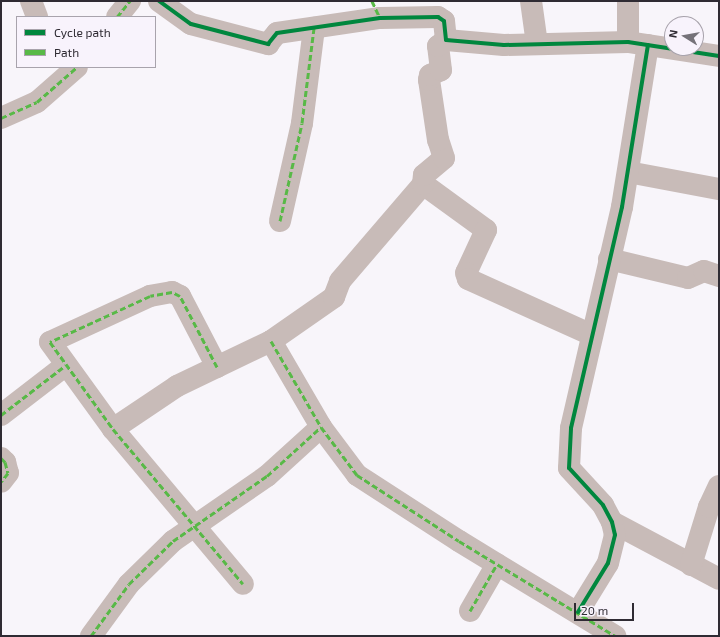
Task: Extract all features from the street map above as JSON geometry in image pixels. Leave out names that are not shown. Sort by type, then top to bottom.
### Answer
[{"type":"street","points":[[31,1],[37,16]]},
{"type":"street","points":[[118,16],[130,1]]},
{"type":"street","points":[[159,1],[191,24],[268,44],[276,34],[314,28],[376,10],[441,18],[445,24],[446,40]]},
{"type":"street","points":[[531,1],[537,44]]},
{"type":"street","points":[[578,612],[608,563],[615,535],[612,522],[604,505],[569,468],[571,428],[628,172],[638,44],[628,1]]},
{"type":"street","points":[[280,221],[302,123],[314,28]]},
{"type":"street","points":[[112,429],[177,386],[271,341],[334,297],[340,281],[424,184],[424,175],[444,157],[438,140],[429,80],[430,75],[440,70],[438,46],[446,40],[537,44],[638,44],[719,56]]},
{"type":"street","points":[[1,118],[37,102],[75,68]]},
{"type":"street","points":[[628,172],[719,189]]},
{"type":"street","points":[[424,184],[486,230],[466,273],[468,279],[592,335]]},
{"type":"street","points":[[609,259],[688,278],[704,271],[719,276]]},
{"type":"street","points":[[217,366],[180,296],[166,291],[51,341],[50,345],[112,429],[244,584]]},
{"type":"street","points":[[271,341],[321,427],[357,475],[497,564],[578,612],[615,636]]},
{"type":"street","points":[[1,415],[66,365]]},
{"type":"street","points":[[91,636],[129,584],[173,541],[267,476],[321,427]]},
{"type":"street","points":[[1,458],[5,462],[8,473],[1,482]]},
{"type":"street","points":[[691,565],[709,507],[719,486]]},
{"type":"street","points":[[612,522],[719,579]]},
{"type":"street","points":[[470,611],[497,564]]},
{"type":"marked path","points":[[118,16],[130,1]]},
{"type":"marked path","points":[[372,1],[380,18]]},
{"type":"marked path","points":[[280,221],[302,123],[314,28]]},
{"type":"marked path","points":[[1,118],[37,102],[76,68]]},
{"type":"marked path","points":[[217,367],[180,296],[172,292],[150,296],[50,342],[113,429],[243,584]]},
{"type":"marked path","points":[[271,341],[321,427],[357,475],[459,541],[615,636]]},
{"type":"marked path","points":[[1,415],[66,365]]},
{"type":"marked path","points":[[91,636],[129,584],[173,541],[267,476],[321,427]]},
{"type":"marked path","points":[[1,458],[5,462],[8,473],[1,482]]},
{"type":"marked path","points":[[470,611],[497,564]]},
{"type":"cycle path","points":[[159,1],[191,24],[268,44],[277,33],[380,18],[438,17],[444,21],[446,40],[504,45],[628,42],[719,56]]},
{"type":"cycle path","points":[[578,612],[608,563],[615,535],[612,522],[603,505],[569,468],[571,428],[622,207],[648,45]]}]
